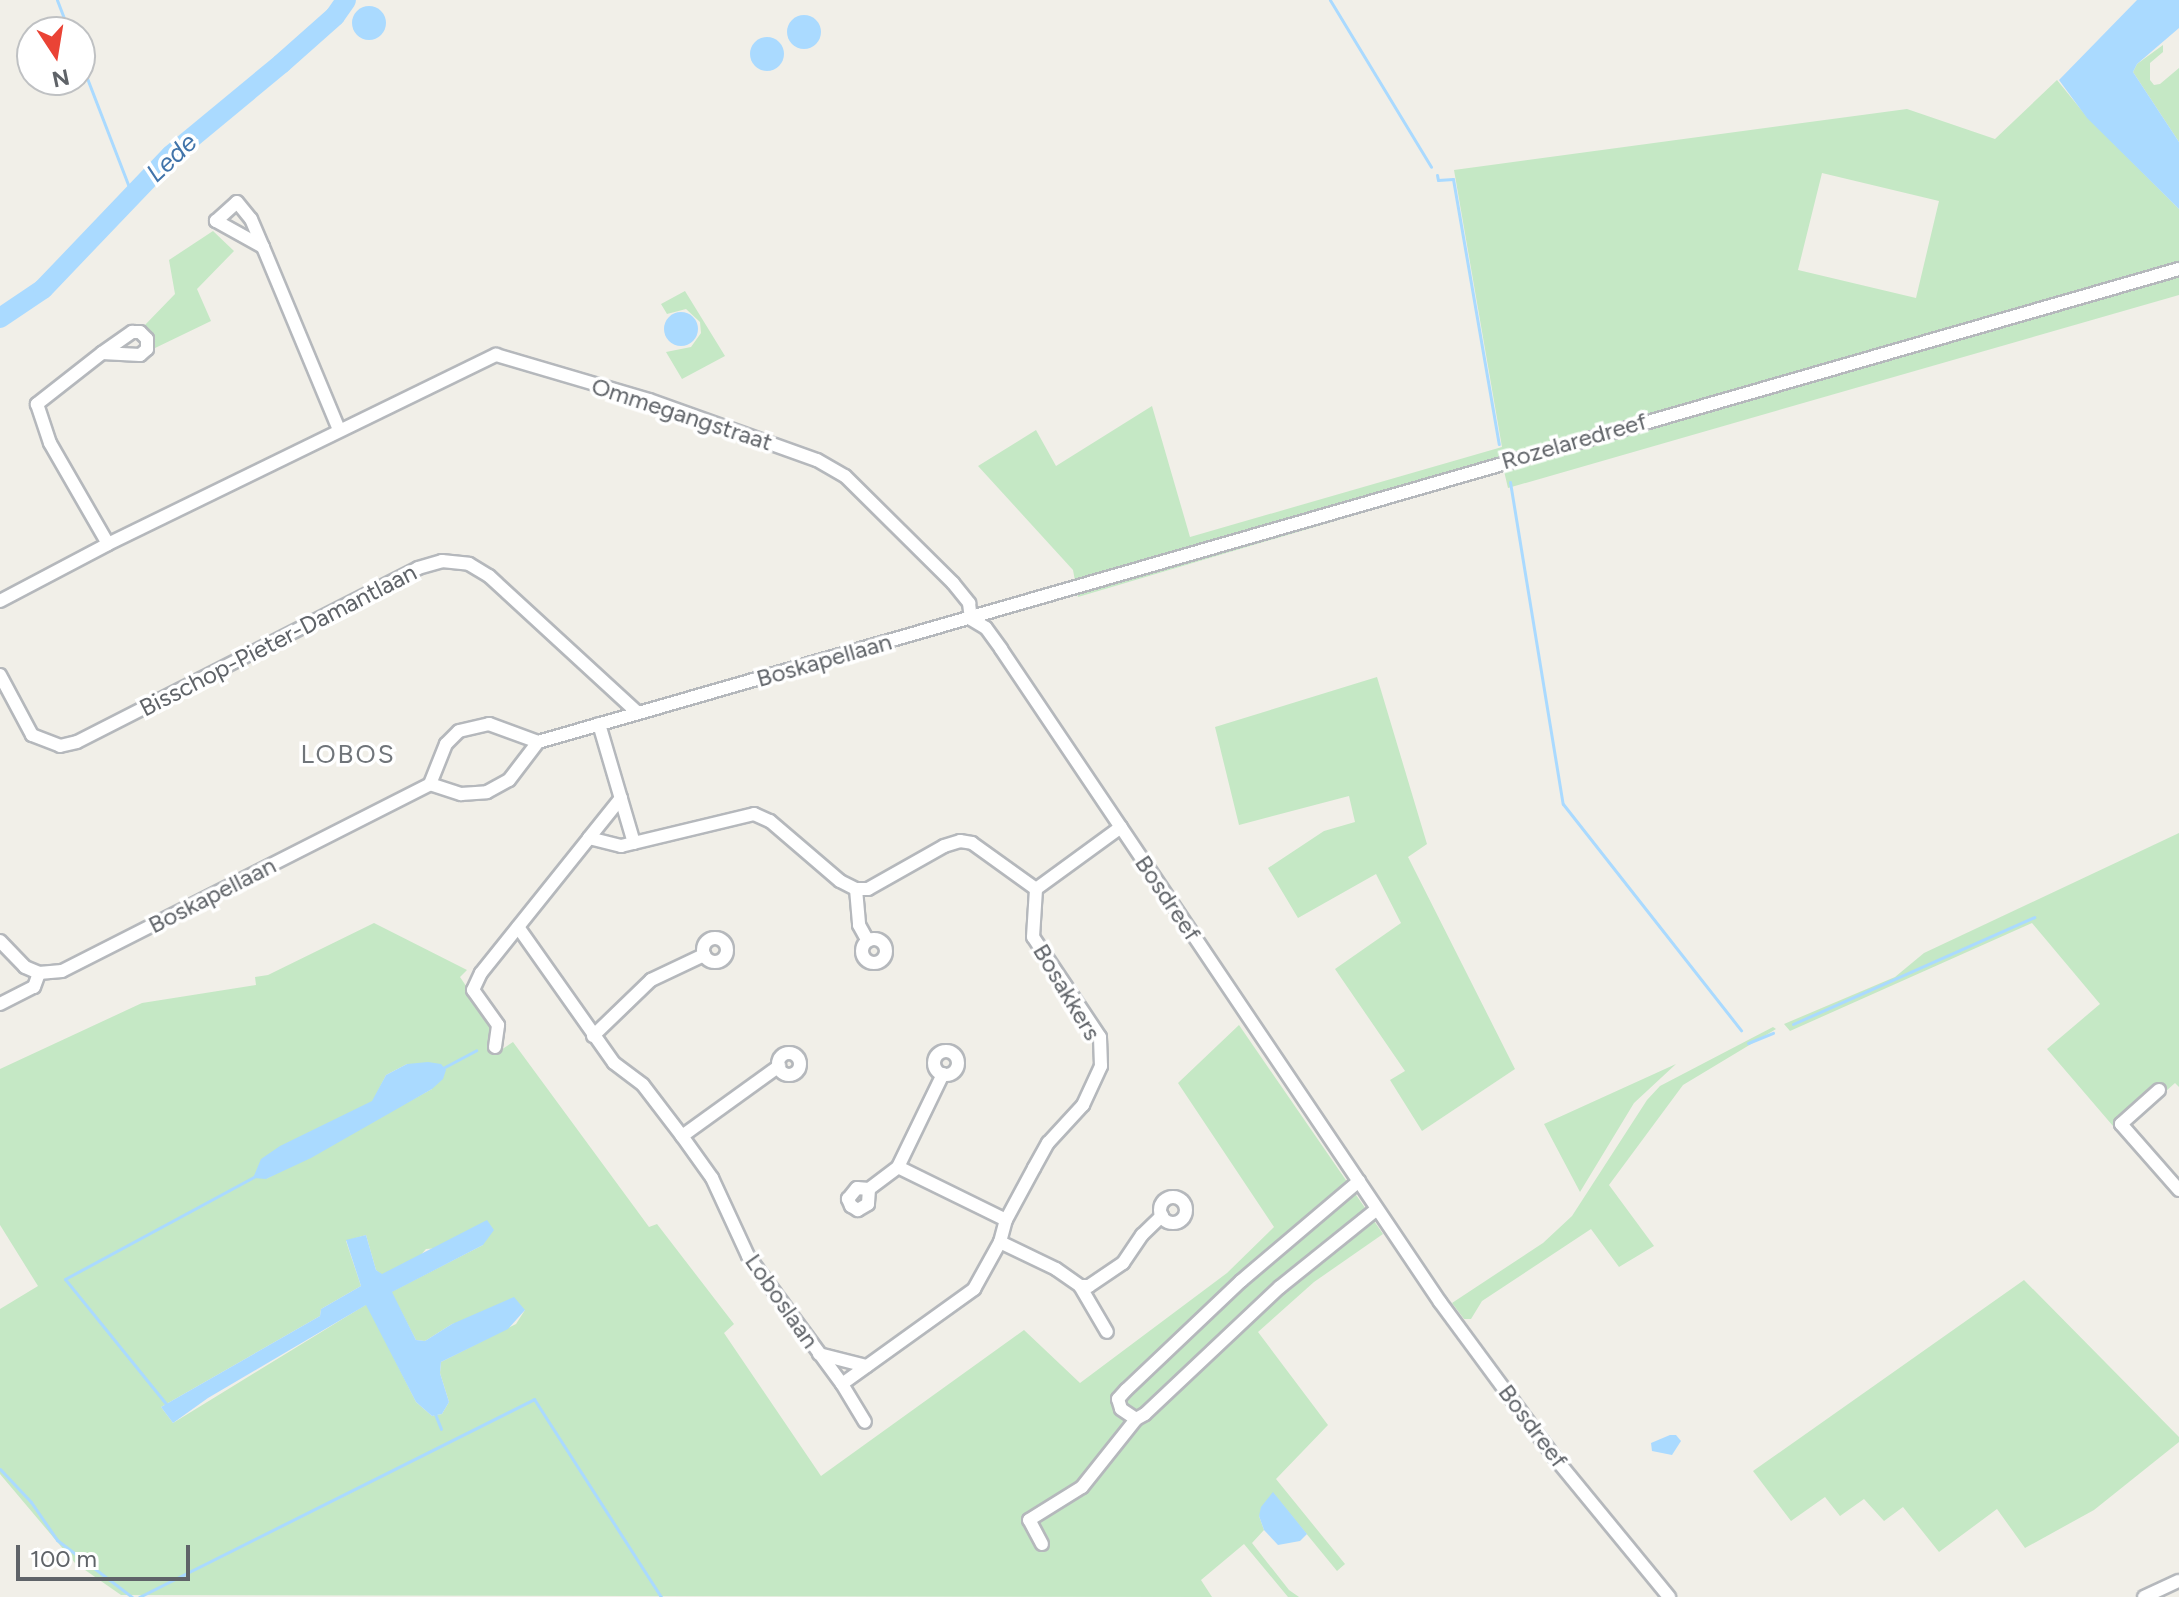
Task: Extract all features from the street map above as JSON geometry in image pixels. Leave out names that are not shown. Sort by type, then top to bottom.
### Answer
[{"type":"street","points":[[263,247],[339,430]]},
{"type":"street","name":"Rozelaredreef","points":[[971,619],[1003,607],[1519,457],[2179,269]]},
{"type":"street","points":[[102,353],[37,404],[50,443],[108,544]]},
{"type":"street","name":"Ommegangstraat","points":[[0,601],[108,544],[496,355],[634,396],[817,460],[845,476],[953,583],[969,603],[971,619]]},
{"type":"street","name":"Bisschop-Pieter-Damantlaan","points":[[0,675],[32,735],[60,746],[77,742],[418,568],[442,561],[469,564],[489,576],[638,713]]},
{"type":"street","name":"Boskapellaan","points":[[538,742],[971,619]]},
{"type":"street","name":"Bosdreef","points":[[971,619],[986,628],[1440,1302],[1555,1458],[1612,1523],[1669,1597]]},
{"type":"street","points":[[489,724],[538,742],[522,768],[495,790],[461,794],[430,784],[446,744],[469,727],[489,724]]},
{"type":"street","points":[[599,724],[634,843]]},
{"type":"street","name":"Boskapellaan","points":[[0,1004],[34,987],[39,973],[62,971],[430,784]]},
{"type":"street","points":[[495,1047],[498,1025],[473,990],[481,973],[621,798]]},
{"type":"street","points":[[589,838],[621,846],[754,814],[770,821],[840,881],[856,889],[868,889],[944,846],[960,841],[972,843],[1036,889],[1121,827]]},
{"type":"street","points":[[856,889],[859,925],[868,941]]},
{"type":"street","name":"Bosakkers","points":[[842,1384],[974,1289],[1000,1242],[1006,1220],[1048,1143],[1083,1105],[1101,1066],[1100,1037],[1033,937],[1036,889]]},
{"type":"street","name":"Loboslaan","points":[[518,927],[593,1036],[614,1063],[643,1085],[712,1178],[748,1256],[842,1384],[865,1422]]},
{"type":"street","points":[[0,941],[25,967],[39,973]]},
{"type":"street","points":[[593,1036],[651,980],[704,955]]},
{"type":"street","points":[[682,1136],[779,1066]]},
{"type":"street","points":[[869,1189],[898,1167],[943,1074]]},
{"type":"street","points":[[2159,1090],[2121,1124],[2179,1190]]},
{"type":"street","points":[[898,1167],[1006,1220]]},
{"type":"street","points":[[1136,1419],[1121,1409],[1118,1399],[1126,1390],[1241,1281],[1359,1181]]},
{"type":"street","points":[[1042,1544],[1029,1520],[1082,1487],[1136,1419],[1239,1329],[1280,1287],[1377,1209]]},
{"type":"street","points":[[1080,1286],[1096,1284],[1113,1272],[1142,1235],[1162,1216]]},
{"type":"street","points":[[1000,1242],[1056,1269],[1080,1286],[1107,1332]]},
{"type":"street","points":[[819,1354],[866,1366]]},
{"type":"street","points":[[2144,1597],[2179,1581]]},
{"type":"green space","points":[[2163,45],[2163,52],[2150,63],[2150,80],[2154,85],[2160,84],[2179,68],[2179,142],[2133,72],[2137,64]]},
{"type":"green space","points":[[2057,80],[2087,117],[2179,209],[2179,295],[1508,488],[1504,471],[1078,597],[1073,570],[978,466],[1036,430],[1056,466],[1152,406],[1190,537],[1502,447],[1454,170],[1907,109],[1995,139]],"holes":[[[1822,173],[1939,201],[1916,298],[1798,270]]]},
{"type":"green space","points":[[213,231],[234,251],[197,289],[211,321],[153,349],[153,338],[143,327],[175,294],[169,260]]},
{"type":"green space","points":[[685,291],[725,356],[682,379],[666,352],[691,347],[701,333],[700,322],[686,309],[667,314],[661,304]]},
{"type":"green space","points":[[1377,677],[1427,844],[1408,857],[1515,1069],[1422,1131],[1390,1080],[1405,1071],[1335,969],[1401,923],[1376,874],[1298,918],[1268,868],[1324,831],[1355,822],[1349,796],[1239,825],[1215,727]]},
{"type":"green space","points":[[2179,833],[2179,1087],[2175,1083],[2119,1133],[2047,1049],[2100,1004],[2032,923],[1790,1031],[1784,1024],[1895,977],[1924,953]]},
{"type":"green space","points":[[374,923],[467,970],[460,977],[493,1026],[498,1052],[513,1042],[649,1227],[657,1224],[734,1324],[724,1333],[821,1476],[1024,1330],[1080,1383],[1227,1273],[1274,1227],[1178,1083],[1239,1025],[1383,1234],[1314,1282],[1258,1332],[1328,1425],[1276,1479],[1345,1564],[1337,1571],[1273,1493],[1259,1516],[1264,1530],[1252,1543],[1289,1590],[1299,1597],[1288,1597],[1244,1544],[1201,1580],[1212,1597],[121,1595],[75,1563],[0,1474],[0,1309],[38,1286],[0,1225],[0,1069],[142,1003],[256,985],[255,977],[268,975]],"holes":[[[407,1064],[432,1089],[266,1179],[373,1101],[386,1075]],[[366,1235],[376,1270],[382,1275],[419,1257],[426,1249],[483,1245],[391,1292],[416,1340],[425,1341],[452,1324],[525,1310],[516,1324],[441,1362],[440,1373],[449,1402],[442,1414],[432,1416],[416,1402],[367,1304],[173,1423],[161,1407],[320,1316],[321,1309],[361,1286],[346,1241]]]},
{"type":"green space","points":[[1773,1027],[1776,1029],[1683,1085],[1609,1185],[1654,1246],[1619,1267],[1591,1229],[1482,1301],[1471,1319],[1464,1319],[1452,1303],[1543,1243],[1572,1216],[1647,1100],[1660,1086]]},
{"type":"green space","points":[[1676,1064],[1634,1103],[1580,1192],[1544,1124]]},
{"type":"green space","points":[[2024,1280],[2179,1437],[2179,1442],[2094,1510],[2025,1548],[1997,1509],[1939,1552],[1903,1507],[1884,1521],[1864,1499],[1840,1516],[1825,1497],[1791,1521],[1753,1471]]},
{"type":"water","points":[[2137,0],[2179,0],[2179,28],[2137,64],[2133,72],[2179,142],[2179,209],[2087,118],[2059,80]]},
{"type":"water","points":[[369,6],[381,11],[386,23],[381,35],[369,40],[357,35],[352,23],[357,11]]},
{"type":"water","points":[[804,15],[816,20],[821,32],[816,44],[804,49],[792,44],[787,32],[792,20]]},
{"type":"water","points":[[767,37],[779,42],[784,54],[779,66],[767,71],[755,66],[750,54],[755,42]]},
{"type":"water","points":[[681,312],[693,317],[698,329],[693,341],[681,346],[669,341],[664,329],[669,317]]},
{"type":"water","points":[[407,1064],[441,1064],[446,1070],[443,1079],[432,1089],[311,1158],[266,1179],[253,1178],[261,1159],[280,1146],[372,1101],[386,1075]]},
{"type":"water","points":[[487,1220],[494,1230],[483,1245],[392,1292],[416,1340],[425,1341],[452,1324],[514,1297],[525,1310],[508,1329],[441,1362],[440,1373],[449,1402],[442,1414],[432,1416],[416,1402],[366,1305],[208,1398],[173,1423],[161,1407],[320,1316],[321,1309],[361,1286],[346,1240],[366,1235],[376,1270],[382,1274]]},
{"type":"water","points":[[1676,1435],[1681,1441],[1672,1455],[1652,1451],[1651,1443]]},
{"type":"water","points":[[1273,1492],[1307,1534],[1300,1541],[1278,1545],[1264,1530],[1259,1516],[1261,1507]]},
{"type":"waterway","points":[[57,0],[63,16]]},
{"type":"waterway","name":"Lede","points":[[0,318],[43,289],[171,155],[281,64],[335,16],[346,0]]},
{"type":"waterway","points":[[1330,0],[1431,167]]},
{"type":"waterway","points":[[94,96],[132,195]]},
{"type":"waterway","points":[[1437,175],[1438,180],[1453,179],[1499,444]]},
{"type":"waterway","points":[[1510,482],[1563,804],[1741,1030]]},
{"type":"waterway","points":[[1793,1024],[2034,917]]},
{"type":"waterway","points":[[1748,1043],[1773,1033]]},
{"type":"waterway","points":[[441,1069],[476,1050]]},
{"type":"waterway","points":[[167,1405],[65,1279],[254,1177]]},
{"type":"waterway","points":[[139,1597],[534,1399],[661,1597]]},
{"type":"waterway","points":[[435,1414],[441,1429]]},
{"type":"waterway","points":[[0,1469],[31,1502],[57,1540],[132,1597]]},
{"type":"district","name":"LOBOS","points":[[348,755]]}]
